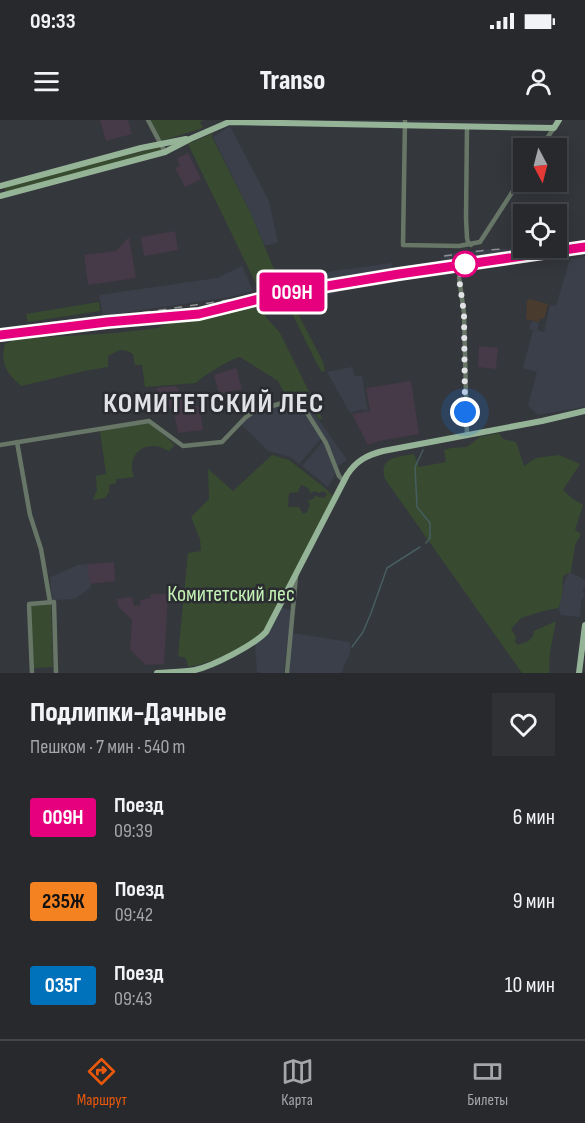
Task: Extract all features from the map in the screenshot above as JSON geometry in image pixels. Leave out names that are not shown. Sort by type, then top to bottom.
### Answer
[{"type":"main road","points":[[0,186],[160,144],[173,144],[228,121],[467,123],[554,128],[559,120]]},
{"type":"main road","points":[[0,196],[165,152],[173,144]]},
{"type":"main road","points":[[157,673],[197,670],[206,667],[254,642],[266,632],[293,586],[344,481],[354,465],[362,458],[372,453],[585,413]]},
{"type":"main road","points":[[580,673],[585,625]]},
{"type":"street","points":[[148,120],[165,152]]},
{"type":"street","points":[[405,123],[403,244],[471,245],[480,242],[513,191]]},
{"type":"street","points":[[467,123],[467,238],[471,245]]},
{"type":"street","points":[[547,138],[554,128]]},
{"type":"street","points":[[458,245],[467,230]]},
{"type":"street","points":[[459,278],[464,313],[467,436]]},
{"type":"street","points":[[0,445],[149,421],[183,446],[222,442],[250,415],[295,399],[302,405],[326,443],[339,476],[344,481]]},
{"type":"street","points":[[17,442],[30,515],[41,545],[52,602],[56,673]]},
{"type":"street","points":[[287,673],[293,586]]},
{"type":"street","points":[[32,673],[28,604],[52,602]]},
{"type":"shaded area","points":[[100,120],[128,120],[132,134],[106,141]]},
{"type":"shaded area","points":[[230,126],[269,201],[278,242],[265,246],[213,137]]},
{"type":"shaded area","points":[[188,153],[201,179],[185,187],[175,168],[180,166],[177,158]]},
{"type":"shaded area","points":[[175,231],[178,250],[144,256],[141,237]]},
{"type":"shaded area","points":[[129,237],[136,278],[88,285],[84,255],[116,251]]},
{"type":"shaded area","points":[[585,240],[585,249],[567,252],[567,243]]},
{"type":"shaded area","points":[[513,249],[513,258],[525,258],[337,286],[337,293],[292,302],[290,294],[279,296],[278,294],[281,294],[278,291],[407,270],[444,259],[444,254]]},
{"type":"shaded area","points":[[585,257],[585,407],[538,415],[528,405],[537,372],[523,368],[533,330],[529,329],[532,321],[539,323],[537,330],[544,332],[550,305],[556,306],[570,259]]},
{"type":"shaded area","points":[[392,263],[393,269],[313,282],[312,274]]},
{"type":"shaded area","points":[[242,266],[253,291],[230,297],[103,316],[99,295],[217,278]]},
{"type":"shaded area","points":[[530,299],[548,304],[544,319],[540,318],[539,322],[526,319],[527,301]]},
{"type":"shaded area","points":[[479,346],[498,348],[496,369],[478,367]]},
{"type":"shaded area","points":[[352,367],[355,376],[362,376],[368,410],[363,409],[350,413],[327,372]]},
{"type":"shaded area","points":[[236,368],[242,389],[219,394],[214,375]]},
{"type":"shaded area","points":[[411,381],[419,434],[368,445],[352,414],[370,411],[366,388]]},
{"type":"shaded area","points":[[176,386],[190,406],[199,406],[203,430],[178,433],[174,412],[156,388]]},
{"type":"shaded area","points":[[296,401],[321,439],[299,464],[290,457],[268,451],[241,424],[253,413]]},
{"type":"shaded area","points":[[308,406],[347,460],[337,467],[305,408]]},
{"type":"shaded area","points":[[323,441],[336,473],[328,487],[302,466]]},
{"type":"shaded area","points":[[114,562],[115,581],[90,584],[87,564]]},
{"type":"shaded area","points":[[87,564],[91,587],[75,599],[52,600],[50,577],[78,565]]},
{"type":"shaded area","points":[[569,572],[585,580],[582,591],[585,594],[581,602],[580,617],[561,615],[559,610],[564,583]]},
{"type":"shaded area","points":[[151,594],[168,594],[164,664],[146,665],[130,650],[132,620],[118,606],[117,599],[132,597],[134,606],[141,605],[140,600],[151,598]]},
{"type":"shaded area","points":[[281,607],[291,611],[284,673],[259,673],[255,644]]},
{"type":"shaded area","points":[[292,633],[350,642],[350,653],[342,673],[289,673]]},
{"type":"green space","points":[[150,120],[204,120],[200,122],[203,128],[161,141]]},
{"type":"green space","points":[[213,133],[212,137],[251,214],[282,288],[260,292],[188,144]]},
{"type":"green space","points":[[160,147],[162,151],[5,191],[5,186]]},
{"type":"green space","points":[[287,295],[290,295],[323,362],[325,371],[322,372],[316,362],[285,299]]},
{"type":"green space","points":[[99,302],[100,311],[28,322],[26,314]]},
{"type":"green space","name":"Комитетский лес","points":[[258,304],[259,309],[280,333],[322,418],[320,420],[297,393],[286,396],[278,381],[240,357],[217,368],[196,383],[145,387],[142,365],[135,365],[133,354],[123,350],[108,356],[108,367],[21,386],[8,373],[4,363],[5,344],[15,339],[158,328],[168,323]]},
{"type":"green space","points":[[148,423],[175,445],[169,451],[157,446],[148,446],[138,451],[132,465],[134,477],[116,479],[116,483],[109,485],[109,492],[105,498],[93,500],[97,490],[96,476],[106,474],[100,431]]},
{"type":"green space","points":[[499,433],[503,439],[516,442],[524,466],[536,458],[559,455],[580,464],[563,490],[583,505],[575,530],[581,534],[575,545],[571,572],[563,576],[559,608],[521,618],[511,629],[518,645],[531,639],[534,631],[556,621],[550,652],[549,673],[522,673],[385,479],[384,466],[391,459],[414,454],[419,467],[446,462],[444,450],[467,447],[480,437]]},
{"type":"green space","name":"Комитетский лес","points":[[272,455],[289,460],[333,496],[264,632],[228,654],[188,667],[186,658],[178,656],[188,553],[201,551],[200,539],[191,517],[209,499],[208,469],[233,491]],"holes":[[[301,485],[308,488],[310,493],[323,491],[327,494],[324,498],[315,496],[307,501],[310,504],[307,512],[303,514],[299,507],[288,507],[289,493],[298,492]]]},
{"type":"green space","points":[[51,604],[53,667],[33,668],[30,605]]},
{"type":"waterway","points":[[287,295],[295,313]]},
{"type":"waterway","points":[[423,450],[415,467],[417,507],[430,523],[430,538],[426,543]]},
{"type":"waterway","points":[[352,647],[363,632],[387,568],[420,547]]},
{"type":"railway","points":[[0,333],[585,245]]},
{"type":"railway","points":[[444,256],[506,249]]},
{"type":"railway","points":[[154,318],[192,315],[228,307]]},
{"type":"railway","points":[[77,329],[130,326],[160,319]]},
{"type":"train","name":"009Н","points":[[0,335],[28,330],[199,314],[303,290],[585,247]]},
{"type":"district","name":"КОМИТЕТСКИЙ ЛЕС","points":[[214,403]]},
{"type":"route","points":[[465,264],[459,278],[464,313],[465,412]]}]
